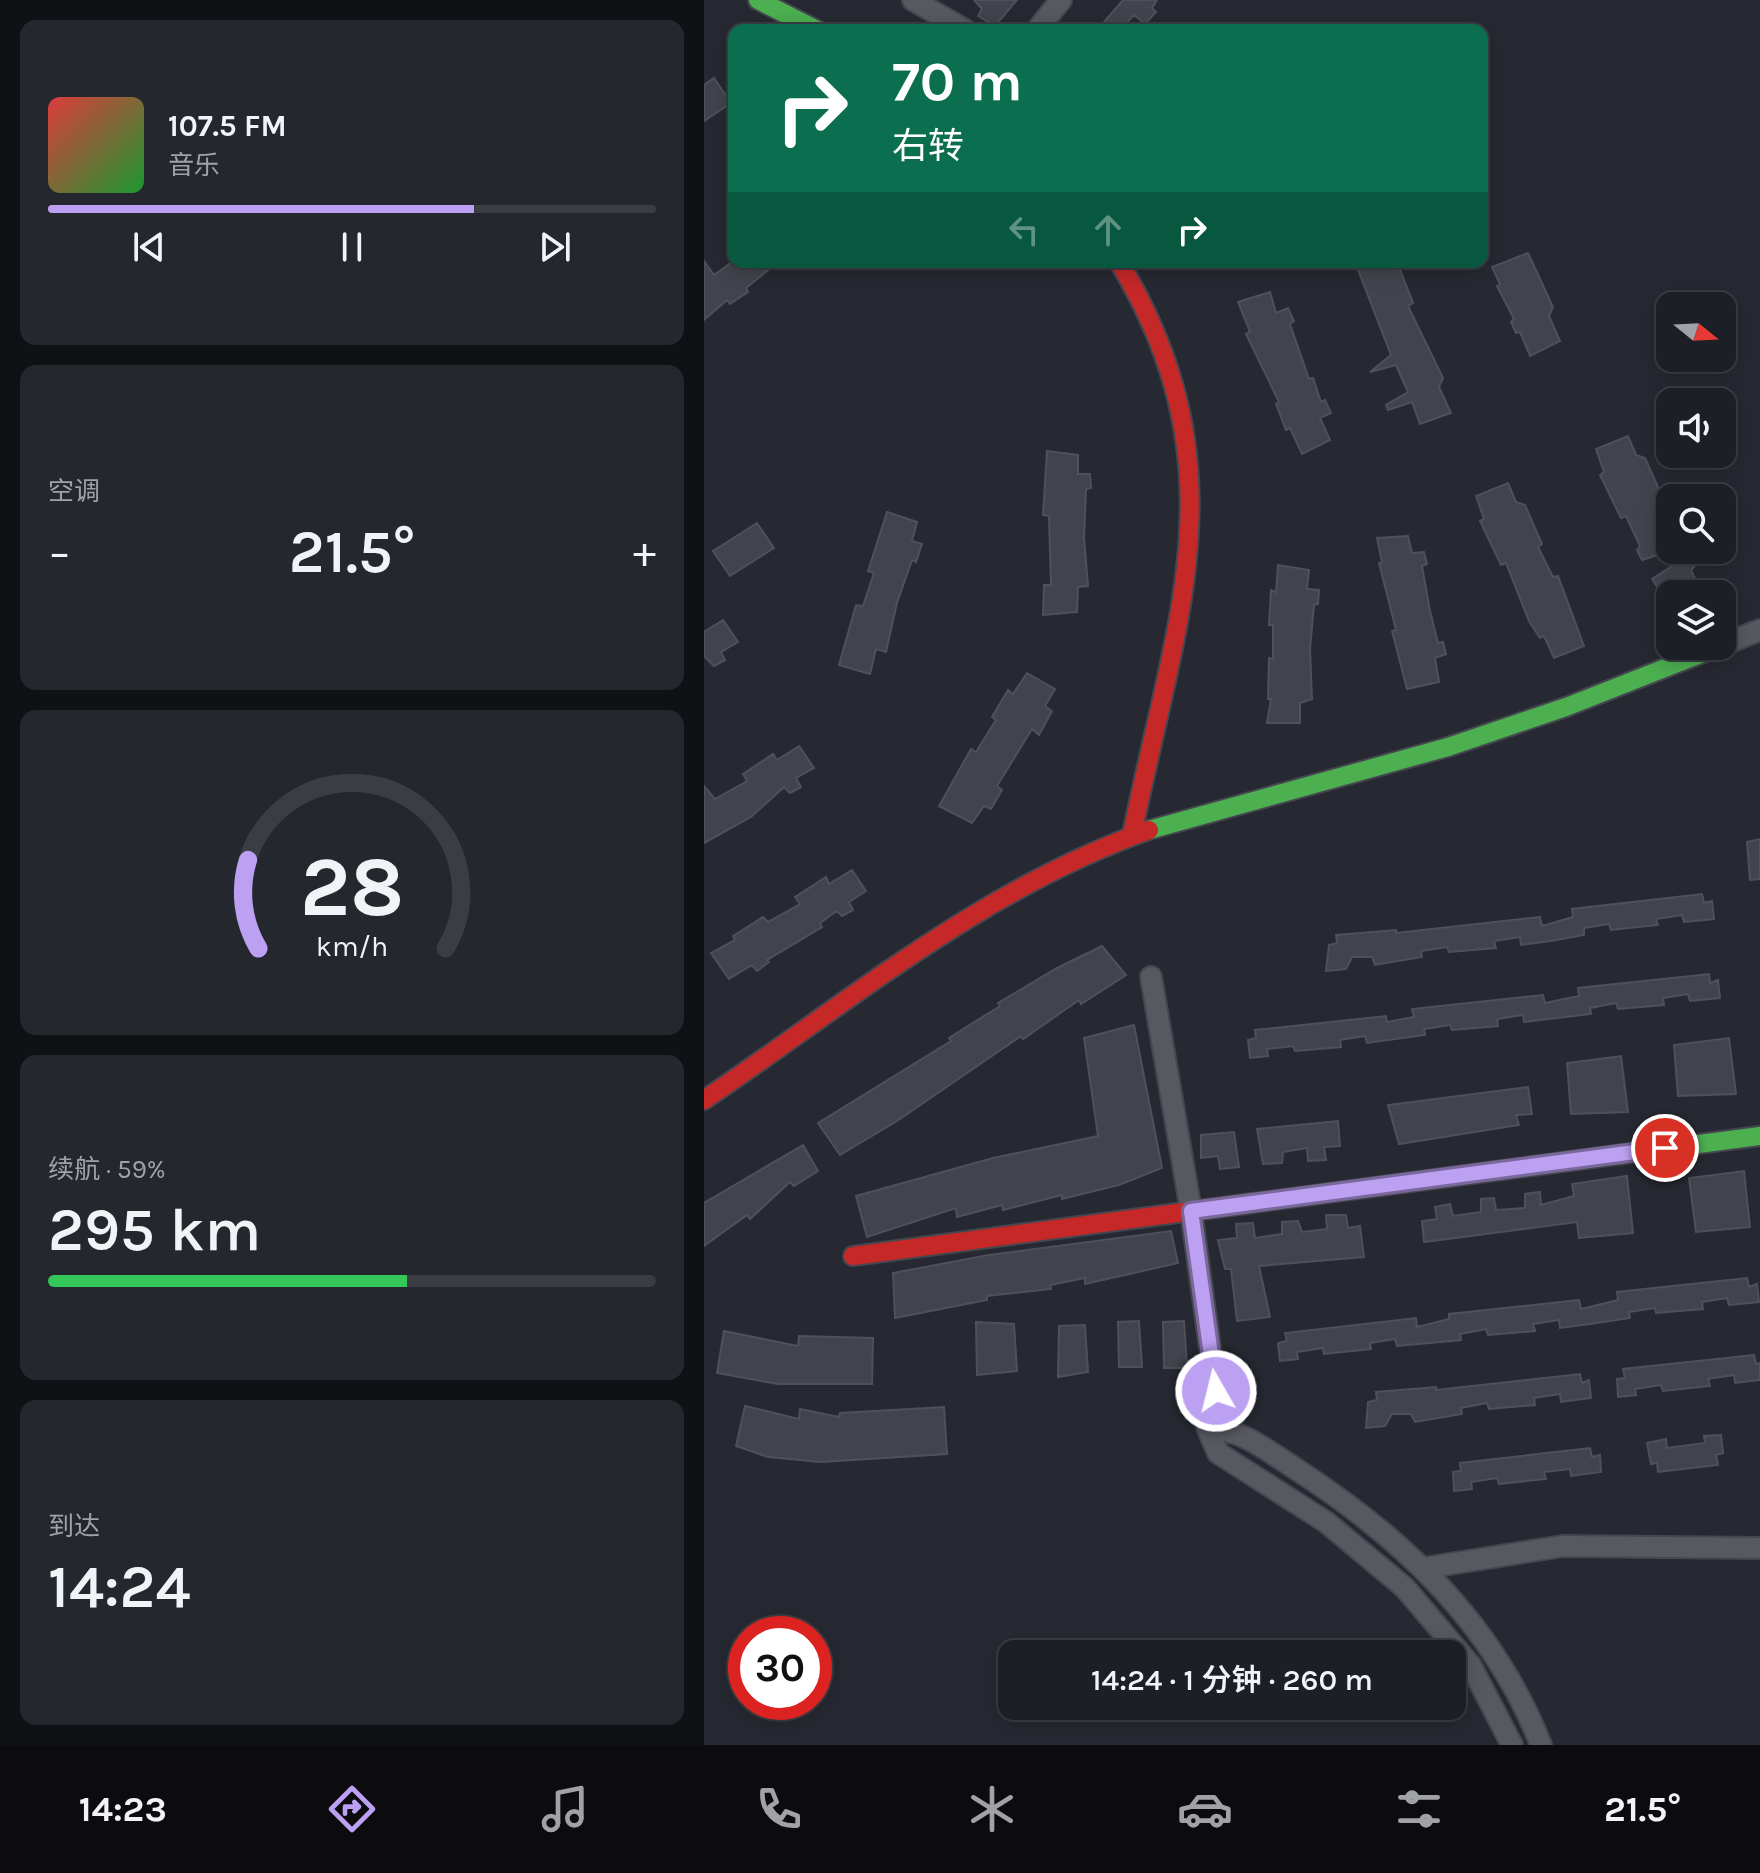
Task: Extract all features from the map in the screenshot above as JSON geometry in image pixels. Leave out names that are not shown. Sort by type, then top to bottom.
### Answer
[{"type":"street","points":[[758,0],[805,24]]},
{"type":"street","points":[[913,0],[955,24]]},
{"type":"street","points":[[1042,24],[1061,0]]},
{"type":"street","points":[[1122,268],[1142,302],[1170,368],[1185,435],[1191,501],[1188,564],[1180,626],[1132,835]]},
{"type":"street","points":[[1736,640],[1760,630]]},
{"type":"street","points":[[704,1100],[990,903],[1063,864],[1132,835],[1252,798],[1458,744],[1599,695],[1686,660]]},
{"type":"street","points":[[1151,977],[1191,1211],[1216,1391],[1207,1427],[1218,1453],[1344,1536],[1429,1612],[1471,1666],[1512,1745]]},
{"type":"street","points":[[853,1256],[1760,1136]]},
{"type":"street","points":[[1207,1427],[1233,1429],[1291,1466],[1370,1522],[1424,1568],[1472,1621],[1494,1651],[1524,1705],[1541,1745]]},
{"type":"street","points":[[1424,1568],[1563,1546],[1760,1548]]},
{"type":"building","points":[[974,0],[1017,0],[997,24],[978,16],[982,9]]},
{"type":"building","points":[[1123,0],[1157,0],[1152,8],[1156,12],[1145,24],[1134,15],[1126,24],[1102,24]]},
{"type":"building","points":[[714,78],[728,99],[728,105],[704,121],[704,85]]},
{"type":"building","points":[[1528,253],[1553,307],[1549,316],[1560,341],[1530,356],[1520,332],[1516,333],[1511,322],[1514,319],[1497,286],[1500,284],[1492,267]]},
{"type":"building","points":[[704,261],[714,275],[728,265],[728,268],[771,268],[746,288],[748,292],[730,304],[727,300],[704,320]]},
{"type":"building","points":[[1357,268],[1399,268],[1413,303],[1408,306],[1443,378],[1439,387],[1451,413],[1420,424],[1412,402],[1388,410],[1386,405],[1408,392],[1396,365],[1370,372],[1391,355]]},
{"type":"building","points":[[1270,292],[1276,313],[1288,308],[1294,321],[1290,324],[1309,379],[1313,378],[1321,402],[1325,400],[1331,413],[1320,418],[1330,440],[1302,454],[1290,428],[1286,430],[1276,404],[1279,402],[1246,334],[1250,332],[1238,302]]},
{"type":"building","points":[[1628,436],[1636,455],[1645,458],[1657,484],[1656,556],[1642,560],[1637,550],[1640,546],[1626,516],[1621,518],[1600,475],[1604,472],[1596,449]]},
{"type":"building","points":[[1047,451],[1078,455],[1078,474],[1090,474],[1091,488],[1086,489],[1084,537],[1088,586],[1078,587],[1077,612],[1043,615],[1044,585],[1051,585],[1049,516],[1043,515]]},
{"type":"building","points":[[1508,483],[1516,502],[1525,505],[1542,544],[1538,547],[1553,577],[1558,576],[1584,646],[1554,658],[1544,636],[1540,638],[1529,621],[1506,563],[1501,565],[1480,521],[1484,519],[1476,496]]},
{"type":"building","points":[[887,512],[917,522],[912,541],[922,544],[916,562],[912,560],[897,603],[886,652],[876,649],[870,674],[839,665],[856,605],[863,606],[874,573],[868,571]]},
{"type":"building","points":[[757,523],[774,548],[730,576],[713,551]]},
{"type":"building","points":[[1408,536],[1412,553],[1424,552],[1427,564],[1422,566],[1430,611],[1438,643],[1443,642],[1446,654],[1435,658],[1439,682],[1407,689],[1392,631],[1396,630],[1379,563],[1382,562],[1377,538]]},
{"type":"building","points":[[1675,564],[1693,564],[1694,567],[1691,570],[1696,580],[1656,580],[1656,585],[1652,579]]},
{"type":"building","points":[[1278,565],[1309,570],[1307,589],[1319,590],[1318,604],[1314,605],[1310,649],[1312,699],[1300,703],[1300,723],[1267,723],[1271,699],[1268,699],[1269,658],[1273,659],[1273,625],[1269,625],[1271,590],[1276,592]]},
{"type":"building","points":[[723,620],[738,642],[721,652],[725,660],[714,666],[704,656],[704,632]]},
{"type":"building","points":[[1027,673],[1055,689],[1045,706],[1052,711],[1039,735],[1032,729],[997,786],[1002,790],[991,809],[984,806],[972,823],[939,806],[971,749],[976,752],[996,720],[992,717],[1008,690],[1013,694]]},
{"type":"building","points":[[799,746],[814,768],[796,778],[801,787],[790,793],[784,787],[751,817],[704,843],[704,786],[715,799],[747,781],[743,774],[773,754],[777,760]]},
{"type":"building","points":[[1760,839],[1760,879],[1750,880],[1747,842]]},
{"type":"building","points":[[852,870],[866,891],[849,902],[853,910],[842,916],[837,911],[820,923],[822,927],[767,960],[769,962],[757,971],[752,965],[729,979],[711,953],[735,940],[733,936],[763,917],[768,922],[800,904],[795,897],[826,877],[829,884]]},
{"type":"building","points":[[1702,894],[1704,903],[1712,901],[1714,919],[1684,922],[1682,915],[1656,919],[1658,925],[1611,930],[1609,924],[1584,928],[1584,935],[1551,941],[1521,945],[1520,937],[1494,941],[1496,948],[1449,952],[1447,947],[1421,951],[1422,957],[1375,965],[1372,957],[1352,957],[1346,969],[1326,971],[1329,945],[1337,943],[1336,935],[1396,930],[1396,933],[1540,917],[1542,926],[1573,917],[1572,909]]},
{"type":"building","points":[[1102,946],[1126,975],[1081,1004],[1079,1000],[1023,1039],[1021,1036],[897,1121],[840,1155],[818,1123],[951,1041],[949,1038],[1000,1006],[998,1003]]},
{"type":"building","points":[[1709,974],[1710,983],[1718,980],[1720,998],[1690,1001],[1688,994],[1663,998],[1664,1005],[1618,1009],[1616,1003],[1590,1008],[1591,1014],[1524,1022],[1523,1015],[1497,1019],[1498,1026],[1452,1030],[1450,1025],[1424,1029],[1425,1035],[1367,1043],[1365,1036],[1340,1040],[1341,1047],[1295,1051],[1293,1046],[1267,1049],[1268,1056],[1250,1058],[1248,1040],[1256,1038],[1255,1030],[1386,1016],[1387,1022],[1414,1017],[1412,1009],[1543,995],[1545,1003],[1579,996],[1578,988]]},
{"type":"building","points":[[1134,1025],[1162,1168],[1119,1185],[1062,1199],[1062,1195],[1003,1210],[1002,1205],[957,1217],[956,1208],[867,1237],[856,1196],[993,1158],[1098,1136],[1084,1038]]},
{"type":"building","points":[[1729,1038],[1736,1094],[1678,1096],[1674,1045]]},
{"type":"building","points":[[1621,1056],[1628,1112],[1571,1114],[1567,1063]]},
{"type":"building","points":[[1528,1087],[1532,1114],[1516,1115],[1519,1125],[1399,1144],[1388,1105]]},
{"type":"building","points":[[1338,1121],[1340,1146],[1324,1147],[1326,1160],[1308,1161],[1307,1148],[1283,1152],[1282,1163],[1263,1164],[1257,1129]]},
{"type":"building","points":[[1234,1132],[1239,1167],[1220,1169],[1218,1156],[1201,1158],[1201,1135]]},
{"type":"building","points":[[803,1145],[818,1171],[794,1186],[790,1182],[750,1219],[747,1215],[704,1246],[704,1203]]},
{"type":"building","points":[[1744,1171],[1750,1227],[1696,1232],[1689,1178]]},
{"type":"building","points":[[1627,1176],[1633,1233],[1579,1238],[1577,1222],[1424,1242],[1422,1221],[1437,1219],[1435,1207],[1450,1204],[1453,1216],[1481,1212],[1481,1199],[1494,1198],[1496,1210],[1525,1208],[1525,1194],[1540,1192],[1541,1205],[1574,1196],[1572,1184]]},
{"type":"building","points":[[1326,1215],[1346,1215],[1348,1228],[1360,1226],[1364,1257],[1259,1266],[1270,1317],[1237,1321],[1231,1269],[1225,1269],[1218,1240],[1237,1238],[1236,1224],[1253,1223],[1255,1238],[1282,1234],[1282,1222],[1298,1221],[1302,1232],[1327,1229]]},
{"type":"building","points":[[1171,1231],[1178,1263],[1085,1284],[1085,1278],[1050,1285],[1051,1289],[987,1296],[987,1300],[895,1318],[893,1273],[989,1255]]},
{"type":"building","points":[[1747,1278],[1749,1287],[1757,1284],[1759,1302],[1729,1305],[1727,1298],[1702,1302],[1703,1309],[1656,1313],[1655,1308],[1629,1312],[1630,1318],[1560,1328],[1559,1320],[1533,1324],[1535,1331],[1488,1335],[1486,1329],[1460,1334],[1461,1340],[1397,1346],[1395,1339],[1370,1343],[1371,1349],[1324,1354],[1323,1348],[1297,1352],[1298,1359],[1280,1361],[1278,1343],[1287,1341],[1285,1333],[1416,1318],[1417,1327],[1449,1319],[1449,1314],[1579,1300],[1581,1309],[1618,1300],[1617,1292]]},
{"type":"building","points":[[1139,1321],[1142,1367],[1119,1367],[1118,1322]]},
{"type":"building","points":[[1184,1321],[1187,1368],[1164,1368],[1163,1322]]},
{"type":"building","points":[[976,1322],[1014,1324],[1017,1371],[977,1375]]},
{"type":"building","points":[[1085,1325],[1088,1372],[1058,1377],[1059,1326]]},
{"type":"building","points":[[724,1331],[798,1346],[799,1336],[873,1338],[872,1384],[778,1384],[717,1373]]},
{"type":"building","points":[[1754,1355],[1756,1364],[1760,1363],[1760,1380],[1735,1383],[1734,1375],[1708,1379],[1710,1386],[1663,1391],[1661,1385],[1635,1389],[1636,1395],[1618,1397],[1617,1379],[1625,1378],[1623,1369]]},
{"type":"building","points":[[1580,1374],[1582,1383],[1589,1380],[1591,1398],[1561,1402],[1560,1394],[1534,1398],[1535,1405],[1489,1409],[1487,1403],[1461,1408],[1462,1414],[1415,1422],[1411,1414],[1392,1414],[1385,1426],[1366,1428],[1368,1402],[1377,1400],[1376,1392],[1436,1387],[1436,1390]]},
{"type":"building","points":[[745,1406],[799,1419],[800,1409],[839,1417],[840,1413],[944,1407],[947,1454],[821,1462],[768,1457],[736,1446]]},
{"type":"building","points":[[1721,1435],[1723,1453],[1716,1455],[1718,1465],[1658,1472],[1657,1463],[1651,1464],[1647,1443],[1666,1439],[1667,1448],[1705,1443],[1704,1436]]},
{"type":"building","points":[[1590,1448],[1592,1457],[1600,1455],[1601,1472],[1571,1476],[1570,1469],[1544,1472],[1546,1479],[1499,1484],[1497,1478],[1471,1482],[1472,1489],[1454,1491],[1453,1472],[1461,1471],[1460,1463]]},
{"type":"traffic: fast","points":[[758,0],[805,24]]},
{"type":"traffic: fast","points":[[1149,830],[1448,747],[1566,707],[1685,660]]},
{"type":"traffic: fast","points":[[1253,1203],[1760,1136]]},
{"type":"traffic: jam","points":[[1122,268],[1157,337],[1179,409],[1189,478],[1188,546],[1179,614],[1132,835]]},
{"type":"traffic: jam","points":[[704,1100],[918,950],[973,916],[1029,883],[1149,830]]},
{"type":"traffic: jam","points":[[853,1256],[1253,1203]]},
{"type":"route","points":[[1216,1391],[1191,1211],[1665,1148]]}]
